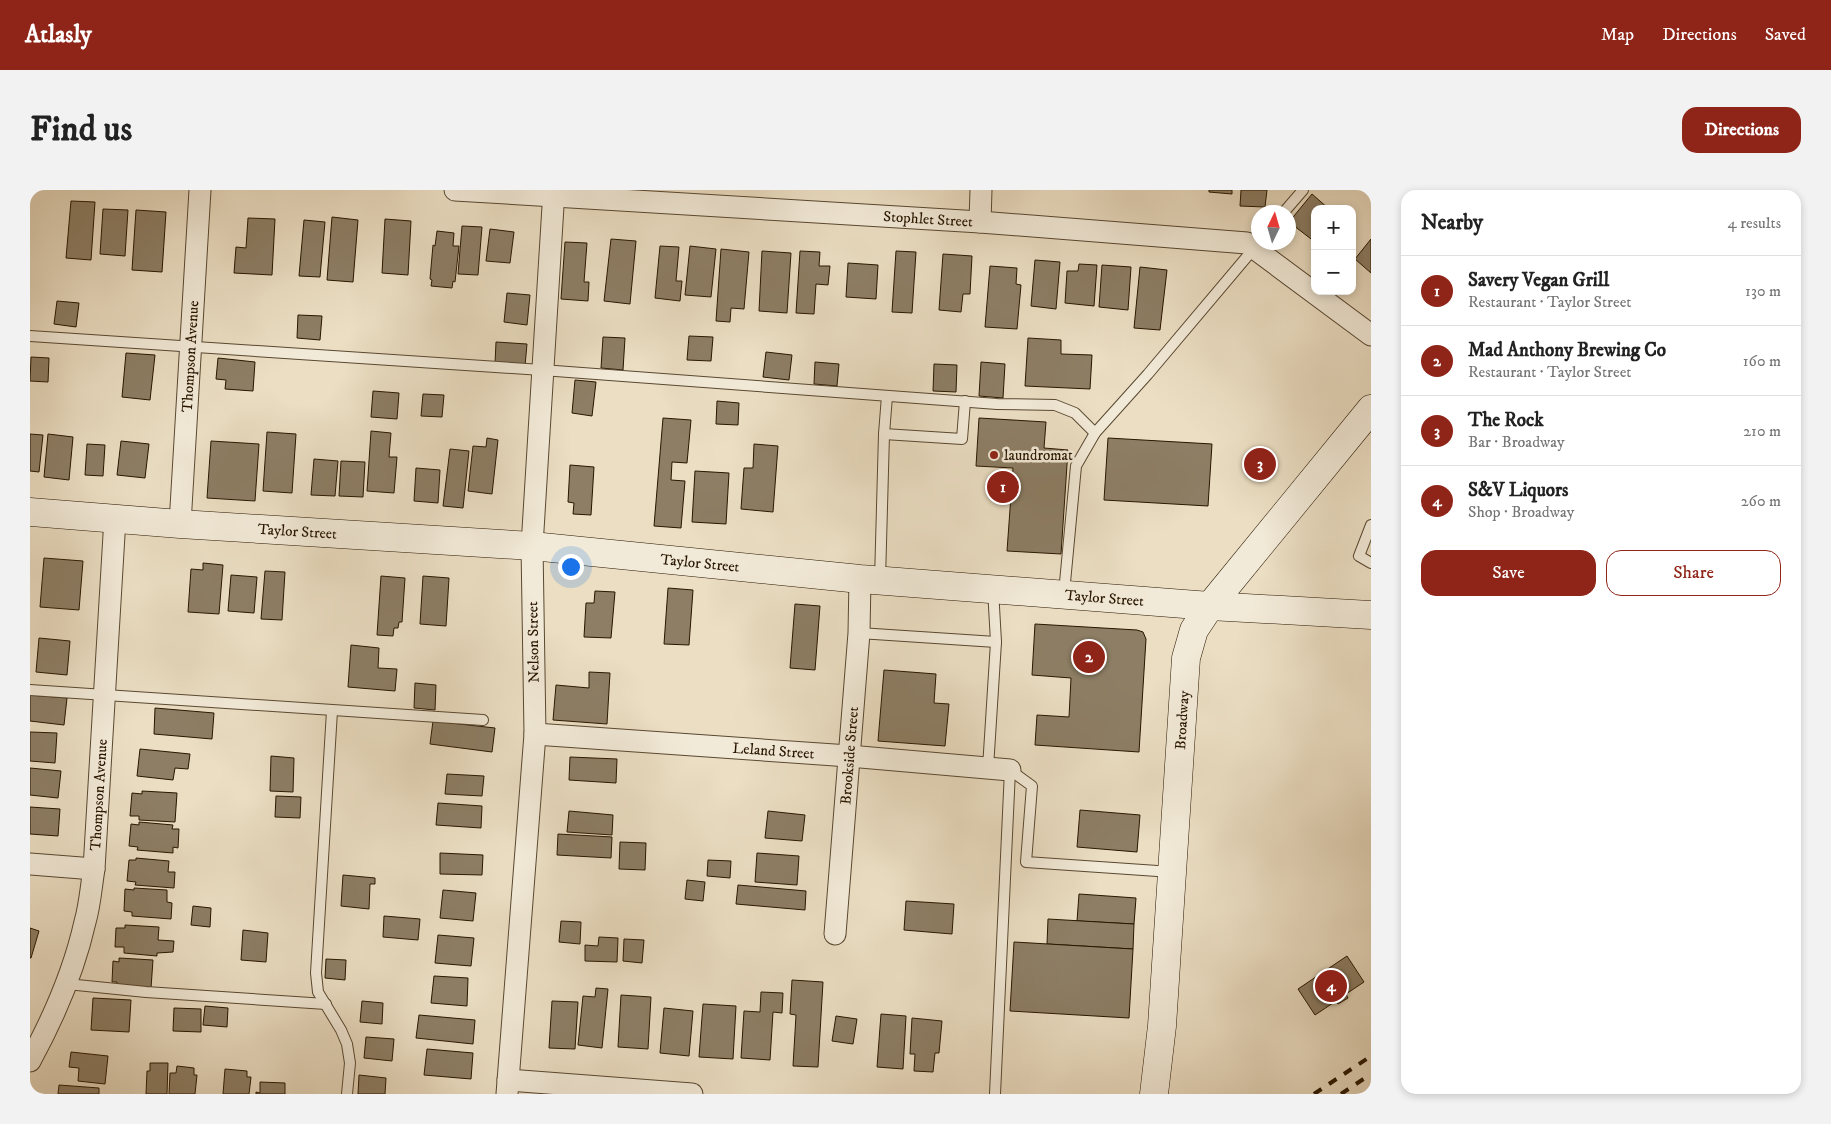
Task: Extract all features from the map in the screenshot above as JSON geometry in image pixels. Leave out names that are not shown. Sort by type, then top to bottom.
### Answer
[{"type":"main road","name":"Broadway","points":[[1154,1094],[1162,1026],[1186,658],[1194,630],[1210,606],[1371,411]]},
{"type":"main road","name":"Taylor Street","points":[[30,512],[180,524],[532,546],[870,580],[1210,606],[1371,615]]},
{"type":"street","name":"Thompson Avenue","points":[[180,524],[200,190]]},
{"type":"street","name":"Stophlet Street","points":[[455,190],[554,193],[980,222],[1251,244]]},
{"type":"street","points":[[980,222],[981,190]]},
{"type":"street","name":"Nelson Street","points":[[508,1087],[535,734],[532,546],[554,193]]},
{"type":"street","name":"Stophlet Street","points":[[1263,250],[1371,335]]},
{"type":"street","name":"Thompson Avenue","points":[[30,1061],[50,1025],[67,984],[86,922],[94,869],[115,518]]},
{"type":"street","name":"Brookside Street","points":[[835,934],[859,633],[870,580]]},
{"type":"street","name":"Leland Street","points":[[535,734],[850,756],[1010,770]]},
{"type":"street","points":[[30,864],[94,869]]},
{"type":"street","points":[[508,1087],[692,1094]]},
{"type":"lane","points":[[1290,205],[1303,190]]},
{"type":"lane","points":[[1064,594],[1076,466],[1095,434],[1253,250]]},
{"type":"lane","points":[[30,336],[542,370],[887,396],[1055,405],[1075,413],[1095,434]]},
{"type":"lane","points":[[870,580],[887,396]]},
{"type":"lane","points":[[884,434],[962,439],[965,401]]},
{"type":"lane","points":[[1371,524],[1359,556],[1371,563]]},
{"type":"lane","points":[[988,768],[996,642],[992,589]]},
{"type":"lane","points":[[859,633],[996,642]]},
{"type":"lane","points":[[30,690],[332,712],[483,720]]},
{"type":"lane","points":[[332,712],[316,973],[318,992],[341,1030],[346,1044],[350,1063],[347,1094]]},
{"type":"lane","points":[[1010,770],[1032,786],[1026,862],[1173,872]]},
{"type":"lane","points":[[995,1094],[1010,770]]},
{"type":"lane","points":[[67,984],[146,992],[326,1004]]},
{"type":"building","points":[[1209,190],[1232,190],[1232,194],[1209,192]]},
{"type":"building","points":[[1241,190],[1267,190],[1265,205],[1240,206]]},
{"type":"building","points":[[1312,194],[1324,205],[1311,205],[1311,239],[1296,227],[1296,213]]},
{"type":"building","points":[[71,201],[95,202],[91,260],[66,258]]},
{"type":"building","points":[[103,209],[128,210],[125,256],[100,254]]},
{"type":"building","points":[[136,210],[166,212],[162,272],[132,270]]},
{"type":"building","points":[[332,217],[358,220],[353,282],[327,280]]},
{"type":"building","points":[[248,218],[275,219],[272,275],[234,273],[236,247],[246,248]]},
{"type":"building","points":[[385,219],[411,221],[408,275],[382,273]]},
{"type":"building","points":[[304,220],[325,222],[320,277],[299,276]]},
{"type":"building","points":[[462,226],[482,227],[478,275],[458,274]]},
{"type":"building","points":[[490,229],[514,232],[510,263],[486,261]]},
{"type":"building","points":[[437,231],[454,233],[453,246],[459,246],[455,282],[453,281],[452,288],[431,286],[433,245],[435,246]]},
{"type":"building","points":[[611,239],[636,241],[630,304],[604,301]]},
{"type":"building","points":[[1371,239],[1371,273],[1356,258]]},
{"type":"building","points":[[565,242],[587,243],[584,282],[589,282],[588,301],[561,299]]},
{"type":"building","points":[[660,246],[679,247],[676,281],[682,281],[680,301],[655,298]]},
{"type":"building","points":[[690,246],[716,249],[711,297],[685,295]]},
{"type":"building","points":[[721,249],[749,252],[744,309],[731,308],[730,322],[716,321]]},
{"type":"building","points":[[762,251],[791,253],[787,313],[759,311]]},
{"type":"building","points":[[800,251],[820,252],[819,266],[830,266],[828,285],[816,284],[814,314],[796,313]]},
{"type":"building","points":[[896,251],[916,252],[912,313],[892,312]]},
{"type":"building","points":[[943,254],[972,256],[970,294],[963,294],[961,312],[939,310]]},
{"type":"building","points":[[1035,260],[1060,262],[1056,309],[1031,306]]},
{"type":"building","points":[[848,263],[878,265],[876,299],[846,297]]},
{"type":"building","points":[[1079,264],[1097,265],[1094,306],[1065,303],[1067,271],[1078,271]]},
{"type":"building","points":[[1102,265],[1131,267],[1128,310],[1099,307]]},
{"type":"building","points":[[990,266],[1017,268],[1016,284],[1021,285],[1017,329],[985,327]]},
{"type":"building","points":[[1140,267],[1167,270],[1160,330],[1134,328]]},
{"type":"building","points":[[507,293],[530,295],[527,325],[504,322]]},
{"type":"building","points":[[57,301],[79,303],[76,327],[54,324]]},
{"type":"building","points":[[298,315],[322,316],[320,340],[297,338]]},
{"type":"building","points":[[689,336],[713,337],[711,361],[687,360]]},
{"type":"building","points":[[603,337],[625,338],[623,370],[601,368]]},
{"type":"building","points":[[1028,338],[1061,340],[1061,354],[1092,355],[1090,389],[1025,386]]},
{"type":"building","points":[[496,342],[527,344],[525,366],[495,364]]},
{"type":"building","points":[[766,352],[792,355],[789,380],[763,377]]},
{"type":"building","points":[[126,353],[155,355],[150,400],[122,397]]},
{"type":"building","points":[[31,357],[49,358],[48,382],[30,381]]},
{"type":"building","points":[[218,358],[255,362],[253,391],[225,389],[226,380],[216,379]]},
{"type":"building","points":[[815,362],[839,364],[837,386],[814,384]]},
{"type":"building","points":[[981,362],[1005,364],[1003,398],[979,396]]},
{"type":"building","points":[[934,364],[957,365],[956,392],[933,391]]},
{"type":"building","points":[[575,380],[596,382],[592,416],[572,413]]},
{"type":"building","points":[[373,391],[399,393],[397,419],[371,417]]},
{"type":"building","points":[[423,394],[444,395],[442,417],[421,416]]},
{"type":"building","points":[[717,401],[739,403],[738,425],[716,424]]},
{"type":"building","points":[[663,418],[691,420],[687,463],[672,462],[671,480],[685,481],[681,528],[654,526]]},
{"type":"building","points":[[979,418],[1046,422],[1044,448],[1068,450],[1061,554],[1007,551],[1013,468],[976,466]]},
{"type":"building","points":[[371,431],[391,433],[389,457],[397,457],[394,493],[367,491]]},
{"type":"building","points":[[267,432],[296,434],[292,493],[263,491]]},
{"type":"building","points":[[30,434],[43,435],[39,472],[30,471]]},
{"type":"building","points":[[48,434],[73,437],[69,480],[44,477]]},
{"type":"building","points":[[487,438],[498,440],[492,494],[468,491],[473,446],[486,447]]},
{"type":"building","points":[[1108,438],[1212,444],[1208,506],[1104,500]]},
{"type":"building","points":[[121,441],[149,444],[145,478],[117,475]]},
{"type":"building","points":[[211,441],[259,444],[255,501],[207,498]]},
{"type":"building","points":[[87,444],[105,445],[103,476],[85,475]]},
{"type":"building","points":[[754,444],[778,446],[773,512],[741,509],[744,468],[753,468]]},
{"type":"building","points":[[450,449],[469,451],[463,508],[443,506]]},
{"type":"building","points":[[314,459],[338,461],[335,496],[311,495]]},
{"type":"building","points":[[341,461],[365,462],[363,497],[339,496]]},
{"type":"building","points":[[570,465],[594,467],[591,515],[573,514],[574,503],[568,502]]},
{"type":"building","points":[[416,468],[440,470],[438,503],[414,501]]},
{"type":"building","points":[[695,471],[729,473],[726,524],[692,522]]},
{"type":"building","points":[[44,558],[83,561],[79,610],[40,607]]},
{"type":"building","points":[[203,563],[223,565],[219,614],[188,612],[191,569],[203,570]]},
{"type":"building","points":[[265,571],[285,572],[282,620],[261,619]]},
{"type":"building","points":[[231,575],[257,577],[254,613],[228,611]]},
{"type":"building","points":[[381,576],[405,578],[402,622],[399,622],[398,628],[394,628],[393,636],[377,635]]},
{"type":"building","points":[[423,576],[449,578],[446,626],[420,624]]},
{"type":"building","points":[[668,588],[693,590],[689,645],[664,644]]},
{"type":"building","points":[[595,591],[615,592],[611,638],[584,637],[586,603],[594,603]]},
{"type":"building","points":[[795,604],[820,606],[815,670],[790,668]]},
{"type":"building","points":[[1035,624],[1137,630],[1143,632],[1146,639],[1139,752],[1035,745],[1037,715],[1069,717],[1071,678],[1032,675]]},
{"type":"building","points":[[39,638],[70,641],[67,675],[36,672]]},
{"type":"building","points":[[351,645],[379,648],[378,668],[397,669],[395,691],[348,687]]},
{"type":"building","points":[[884,670],[936,674],[934,703],[949,704],[945,746],[878,741]]},
{"type":"building","points":[[589,672],[610,673],[607,724],[553,720],[556,685],[589,688]]},
{"type":"building","points":[[415,683],[436,685],[435,710],[414,708]]},
{"type":"building","points":[[30,695],[67,698],[64,725],[30,721]]},
{"type":"building","points":[[155,708],[214,713],[212,739],[154,734]]},
{"type":"building","points":[[433,721],[495,728],[492,752],[430,744]]},
{"type":"building","points":[[30,732],[57,733],[55,763],[30,761]]},
{"type":"building","points":[[140,749],[190,754],[188,769],[175,768],[173,780],[137,776]]},
{"type":"building","points":[[271,756],[294,758],[293,792],[270,791]]},
{"type":"building","points":[[570,757],[617,759],[616,783],[569,780]]},
{"type":"building","points":[[30,768],[61,771],[58,798],[30,795]]},
{"type":"building","points":[[447,774],[484,776],[482,796],[445,794]]},
{"type":"building","points":[[142,791],[177,793],[175,822],[139,820],[139,816],[130,816],[132,793],[142,794]]},
{"type":"building","points":[[276,796],[301,797],[300,818],[275,817]]},
{"type":"building","points":[[438,803],[482,806],[481,828],[436,825]]},
{"type":"building","points":[[30,807],[60,809],[58,836],[30,834]]},
{"type":"building","points":[[1080,810],[1140,815],[1137,852],[1077,847]]},
{"type":"building","points":[[569,811],[613,815],[612,835],[567,832]]},
{"type":"building","points":[[768,811],[805,815],[802,841],[765,838]]},
{"type":"building","points":[[139,822],[173,825],[172,829],[179,829],[178,848],[173,847],[173,853],[137,850],[138,847],[129,846],[131,824],[139,825]]},
{"type":"building","points":[[558,834],[612,837],[611,858],[557,855]]},
{"type":"building","points":[[620,842],[646,843],[645,870],[619,869]]},
{"type":"building","points":[[440,853],[483,855],[482,875],[440,874]]},
{"type":"building","points":[[757,853],[799,856],[797,885],[755,882]]},
{"type":"building","points":[[136,858],[169,861],[168,872],[175,872],[174,888],[135,885],[136,882],[127,881],[129,860],[136,860]]},
{"type":"building","points":[[708,860],[731,861],[730,878],[707,876]]},
{"type":"building","points":[[343,875],[375,878],[375,884],[370,884],[369,909],[341,906]]},
{"type":"building","points":[[687,880],[705,882],[703,901],[685,899]]},
{"type":"building","points":[[738,885],[806,891],[805,910],[736,904]]},
{"type":"building","points":[[134,888],[167,890],[167,902],[172,903],[171,919],[132,916],[132,912],[124,911],[125,889],[134,890]]},
{"type":"building","points":[[443,890],[476,893],[473,921],[440,918]]},
{"type":"building","points":[[1079,894],[1136,898],[1134,924],[1077,921]]},
{"type":"building","points":[[906,901],[954,904],[952,934],[904,930]]},
{"type":"building","points":[[193,906],[211,908],[210,927],[191,925]]},
{"type":"building","points":[[384,916],[420,919],[418,940],[383,937]]},
{"type":"building","points":[[1048,919],[1134,924],[1133,949],[1047,944]]},
{"type":"building","points":[[561,921],[581,922],[580,944],[559,942]]},
{"type":"building","points":[[125,925],[159,927],[158,940],[174,941],[173,952],[157,953],[157,956],[124,953],[124,947],[115,947],[116,928],[125,928]]},
{"type":"building","points":[[30,928],[39,931],[31,958],[30,958]]},
{"type":"building","points":[[243,930],[268,933],[266,962],[241,960]]},
{"type":"building","points":[[438,935],[474,938],[471,966],[435,963]]},
{"type":"building","points":[[599,937],[618,938],[617,962],[585,961],[585,945],[598,946]]},
{"type":"building","points":[[624,939],[644,940],[642,963],[623,961]]},
{"type":"building","points":[[1014,942],[1133,949],[1129,1018],[1010,1011]]},
{"type":"building","points":[[1347,956],[1364,982],[1346,994],[1348,998],[1338,1004],[1336,1001],[1315,1015],[1298,989]]},
{"type":"building","points":[[119,958],[153,960],[151,988],[117,985],[117,982],[112,982],[113,961],[119,962]]},
{"type":"building","points":[[326,959],[346,960],[345,980],[325,978]]},
{"type":"building","points":[[434,976],[468,978],[467,1006],[431,1003]]},
{"type":"building","points":[[792,980],[823,982],[818,1067],[793,1066],[796,1015],[790,1014]]},
{"type":"building","points":[[596,988],[608,989],[602,1048],[578,1045],[583,996],[595,997]]},
{"type":"building","points":[[761,992],[783,993],[782,1013],[773,1012],[770,1060],[741,1058],[744,1011],[760,1012]]},
{"type":"building","points":[[621,995],[651,997],[648,1049],[618,1047]]},
{"type":"building","points":[[93,998],[131,1000],[129,1032],[91,1030]]},
{"type":"building","points":[[362,1001],[383,1003],[382,1024],[360,1022]]},
{"type":"building","points":[[552,1001],[578,1002],[575,1049],[549,1048]]},
{"type":"building","points":[[703,1004],[736,1006],[733,1059],[699,1057]]},
{"type":"building","points":[[205,1006],[228,1008],[227,1027],[203,1025]]},
{"type":"building","points":[[174,1008],[201,1009],[201,1032],[173,1031]]},
{"type":"building","points":[[664,1008],[693,1011],[689,1056],[660,1053]]},
{"type":"building","points":[[881,1014],[906,1016],[903,1069],[877,1067]]},
{"type":"building","points":[[419,1015],[475,1020],[473,1044],[416,1038]]},
{"type":"building","points":[[836,1016],[857,1019],[853,1044],[832,1041]]},
{"type":"building","points":[[912,1018],[942,1021],[939,1053],[935,1053],[933,1072],[914,1071],[915,1054],[910,1054]]},
{"type":"building","points":[[366,1037],[394,1039],[392,1061],[364,1058]]},
{"type":"building","points":[[427,1049],[473,1053],[471,1079],[424,1075]]},
{"type":"building","points":[[71,1052],[108,1056],[105,1084],[78,1081],[79,1068],[69,1067]]},
{"type":"building","points":[[150,1063],[168,1063],[167,1094],[146,1094],[147,1071],[150,1071]]},
{"type":"building","points":[[177,1066],[194,1068],[194,1075],[197,1075],[195,1094],[169,1094],[170,1073],[176,1073]]},
{"type":"building","points":[[225,1069],[247,1071],[247,1077],[251,1077],[249,1094],[223,1094]]},
{"type":"building","points":[[359,1075],[386,1078],[385,1094],[358,1094]]},
{"type":"building","points":[[260,1082],[285,1083],[285,1094],[256,1094],[256,1092],[260,1093]]},
{"type":"building","points":[[59,1085],[99,1088],[99,1094],[58,1094]]},
{"type":"railway","points":[[1314,1094],[1371,1056]]},
{"type":"railway","points":[[1341,1094],[1371,1074]]},
{"type":"place","name":"laundromat","points":[[994,455]]},
{"type":"place","name":"The Rock","points":[[1260,464]]},
{"type":"place","name":"Savery Vegan Grill","points":[[1003,487]]},
{"type":"place","name":"Mad Anthony Brewing Co","points":[[1089,657]]},
{"type":"place","name":"S&V Liquors","points":[[1331,986]]}]
